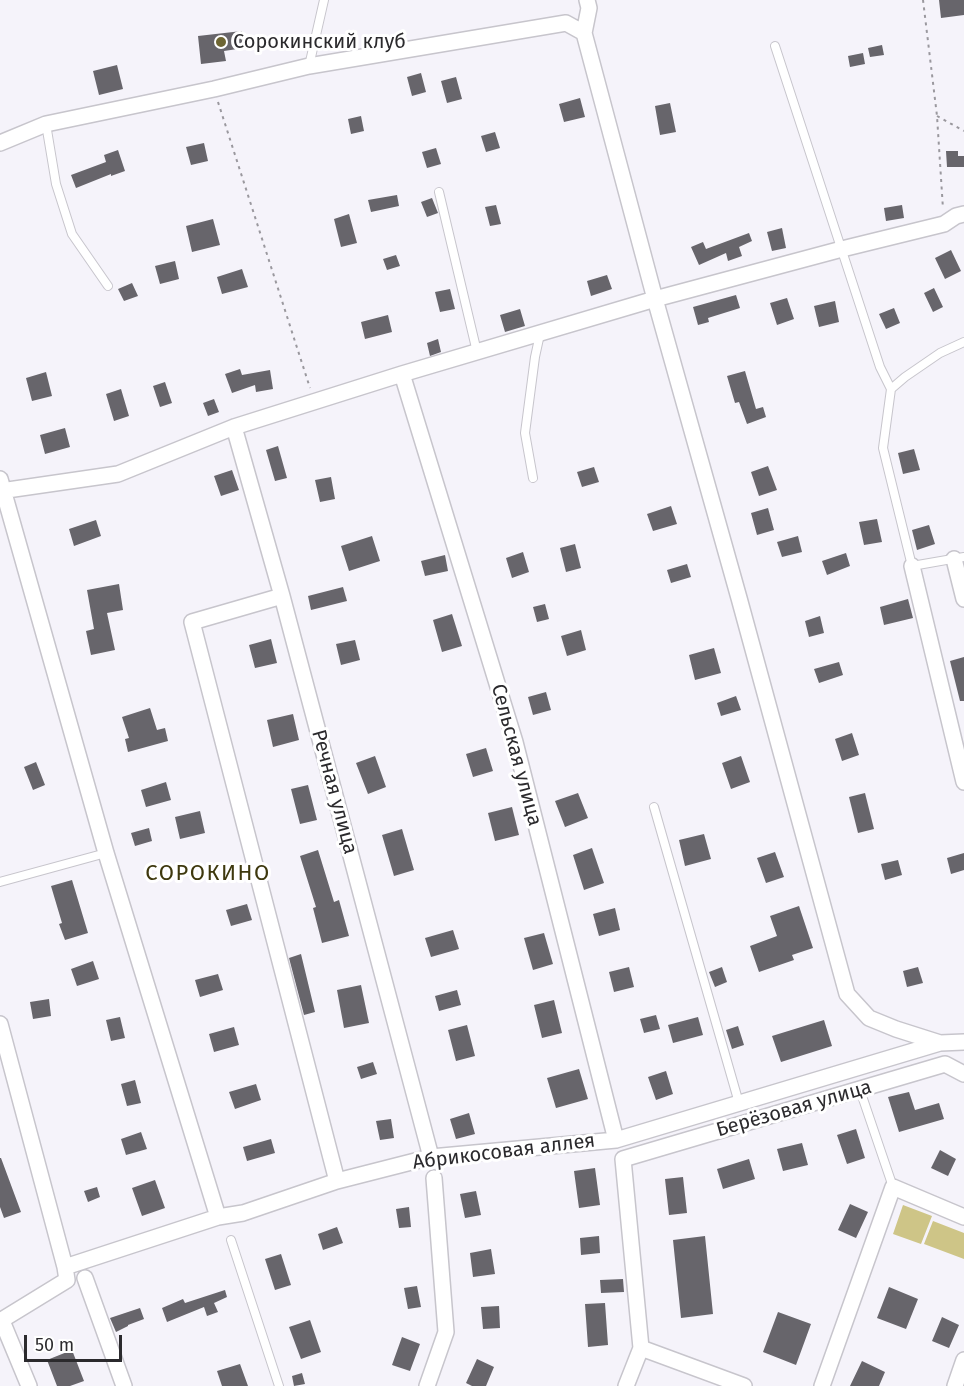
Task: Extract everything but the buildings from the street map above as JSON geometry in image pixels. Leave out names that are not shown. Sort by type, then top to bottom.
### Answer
[{"type":"street","points":[[587,0],[589,8],[584,33],[655,300],[847,994],[869,1018],[940,1043]]},
{"type":"street","points":[[0,143],[46,124],[214,89],[309,66],[566,23],[584,33]]},
{"type":"street","points":[[218,1217],[106,853],[1,487],[118,474],[234,427],[402,374],[655,300],[944,224],[964,214]]},
{"type":"street","name":"Сельская улица","points":[[402,374],[515,742],[616,1140]]},
{"type":"street","name":"Речная улица","points":[[234,427],[282,596],[430,1157]]},
{"type":"street","points":[[959,558],[964,599]]},
{"type":"street","points":[[912,566],[964,782]]},
{"type":"street","points":[[282,596],[192,622],[337,1182]]},
{"type":"street","points":[[0,1024],[67,1280],[1,1321],[29,1386]]},
{"type":"street","name":"Абрикосовая аллея","points":[[65,1267],[218,1217],[243,1213],[337,1182],[430,1157],[616,1140],[940,1043],[964,1042]]},
{"type":"street","name":"Берёзовая улица","points":[[641,1348],[623,1160],[945,1064],[964,1074]]},
{"type":"street","points":[[427,1386],[446,1332],[434,1178]]},
{"type":"street","points":[[822,1386],[893,1188],[964,1217]]},
{"type":"street","points":[[85,1278],[124,1386]]},
{"type":"street","points":[[626,1386],[641,1348],[744,1386]]},
{"type":"street","points":[[955,1386],[964,1360]]},
{"type":"lane","points":[[309,66],[324,0]]},
{"type":"lane","points":[[775,46],[880,367],[891,389],[883,448],[912,566],[959,558]]},
{"type":"lane","points":[[46,124],[56,184],[72,234],[108,286]]},
{"type":"lane","points":[[439,192],[477,352]]},
{"type":"lane","points":[[533,478],[525,433],[540,334]]},
{"type":"lane","points":[[891,389],[940,353],[964,342]]},
{"type":"lane","points":[[654,807],[739,1103]]},
{"type":"lane","points":[[0,882],[106,853]]},
{"type":"lane","points":[[860,1090],[893,1188]]},
{"type":"lane","points":[[231,1240],[279,1386]]},
{"type":"path","points":[[923,0],[937,116],[944,224]]},
{"type":"path","points":[[214,89],[314,402]]},
{"type":"path","points":[[937,116],[964,131]]},
{"type":"shaded area","points":[[903,1205],[932,1216],[921,1244],[893,1234]]},
{"type":"shaded area","points":[[933,1221],[964,1233],[964,1259],[924,1244]]},
{"type":"place","name":"Сорокинский клуб","points":[[221,42]]},
{"type":"district","name":"СОРОКИНО","points":[[208,874]]}]
